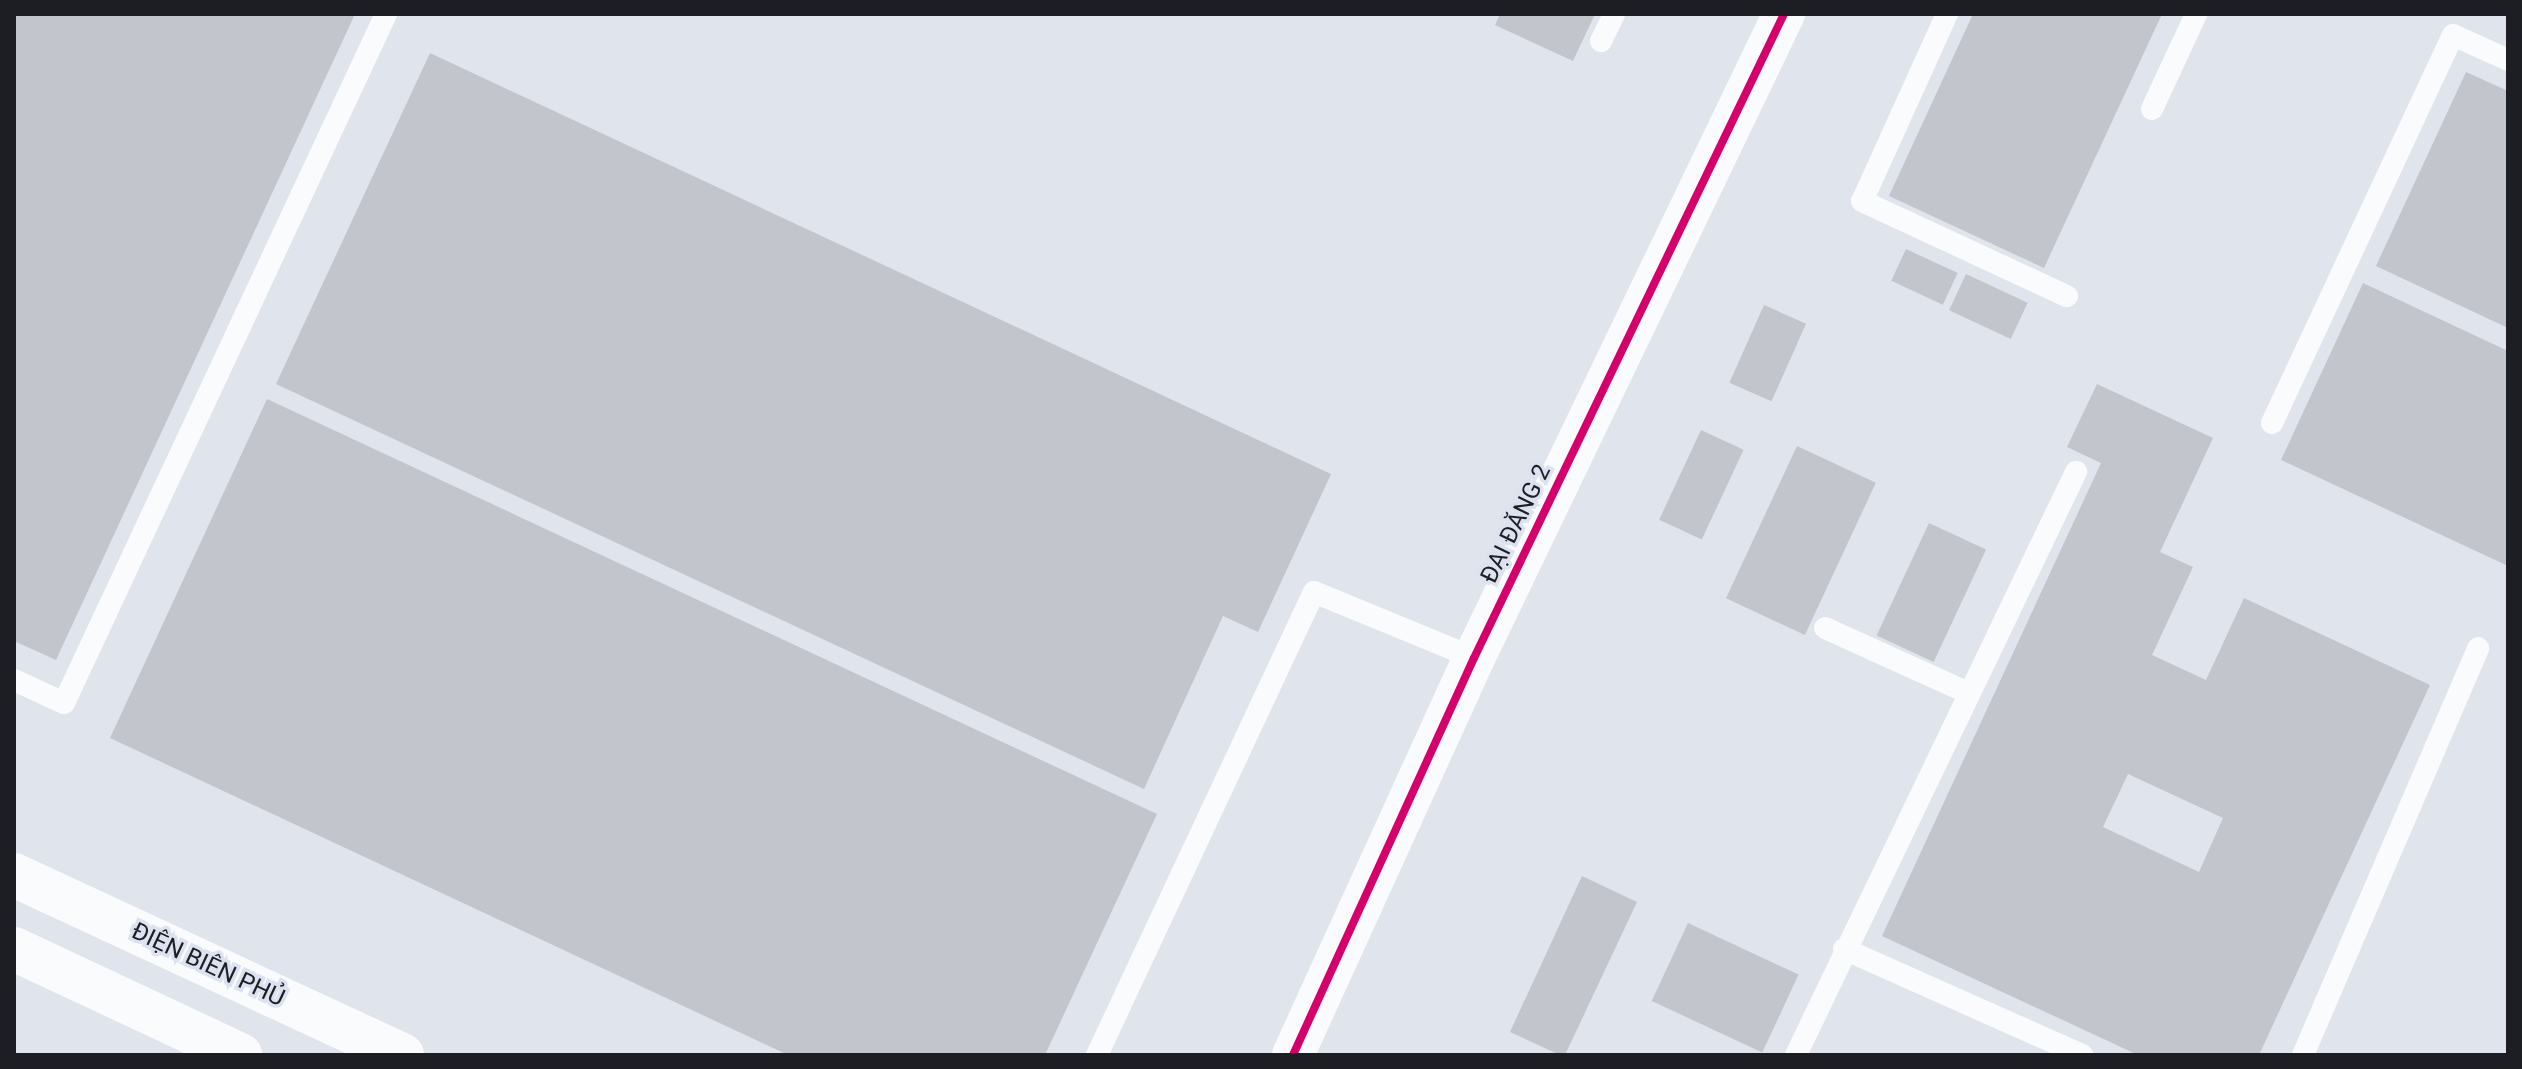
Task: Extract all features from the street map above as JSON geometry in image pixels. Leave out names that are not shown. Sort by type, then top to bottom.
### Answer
[{"type":"main road","name":"ĐIỆN BIÊN PHỦ","points":[[14,875],[402,1055]]},
{"type":"main road","points":[[14,949],[240,1055]]},
{"type":"street","name":"ĐẠI ĐĂNG 2","points":[[1293,1055],[1474,658],[1784,14]]},
{"type":"lane","points":[[14,680],[64,703],[386,14]]},
{"type":"lane","points":[[1601,41],[1614,14]]},
{"type":"lane","points":[[1947,14],[1862,201],[2067,296]]},
{"type":"lane","points":[[2152,109],[2196,14]]},
{"type":"lane","points":[[2272,423],[2453,35],[2508,60]]},
{"type":"lane","points":[[1796,1055],[1844,949],[2076,472]]},
{"type":"lane","points":[[1097,1055],[1314,592],[1474,658]]},
{"type":"lane","points":[[1825,628],[1968,693]]},
{"type":"lane","points":[[2303,1055],[2478,648]]},
{"type":"lane","points":[[1844,949],[2082,1055]]},
{"type":"building","points":[[14,14],[355,14],[56,660],[14,641]]},
{"type":"building","points":[[1500,14],[1595,14],[1573,61],[1495,25]]},
{"type":"building","points":[[1973,14],[2162,14],[2044,268],[1889,196]]},
{"type":"building","points":[[430,53],[1331,474],[1258,632],[1223,616],[1144,789],[276,384]]},
{"type":"building","points":[[2466,72],[2508,91],[2508,328],[2376,266]]},
{"type":"building","points":[[1906,249],[1958,273],[1943,305],[1891,281]]},
{"type":"building","points":[[1966,274],[2028,303],[2011,339],[1949,310]]},
{"type":"building","points":[[2363,283],[2508,351],[2508,566],[2281,460]]},
{"type":"building","points":[[1764,305],[1806,324],[1771,401],[1729,383]]},
{"type":"building","points":[[2097,384],[2213,438],[2160,552],[2193,567],[2152,655],[2206,680],[2244,598],[2430,685],[2259,1055],[2138,1055],[1882,936],[2101,463],[2067,447]],"holes":[[[2128,774],[2223,818],[2199,872],[2103,827]]]},
{"type":"building","points":[[267,399],[1157,814],[1045,1055],[788,1055],[110,738]]},
{"type":"building","points":[[1701,430],[1744,450],[1702,540],[1659,520]]},
{"type":"building","points":[[1797,446],[1876,483],[1805,635],[1726,598]]},
{"type":"building","points":[[1929,523],[1986,550],[1934,662],[1877,635]]},
{"type":"building","points":[[1582,876],[1637,902],[1565,1055],[1560,1055],[1510,1032]]},
{"type":"building","points":[[1688,923],[1799,975],[1762,1053],[1652,1001]]},
{"type":"cycle path","points":[[1293,1055],[1474,658],[1784,14]]}]
